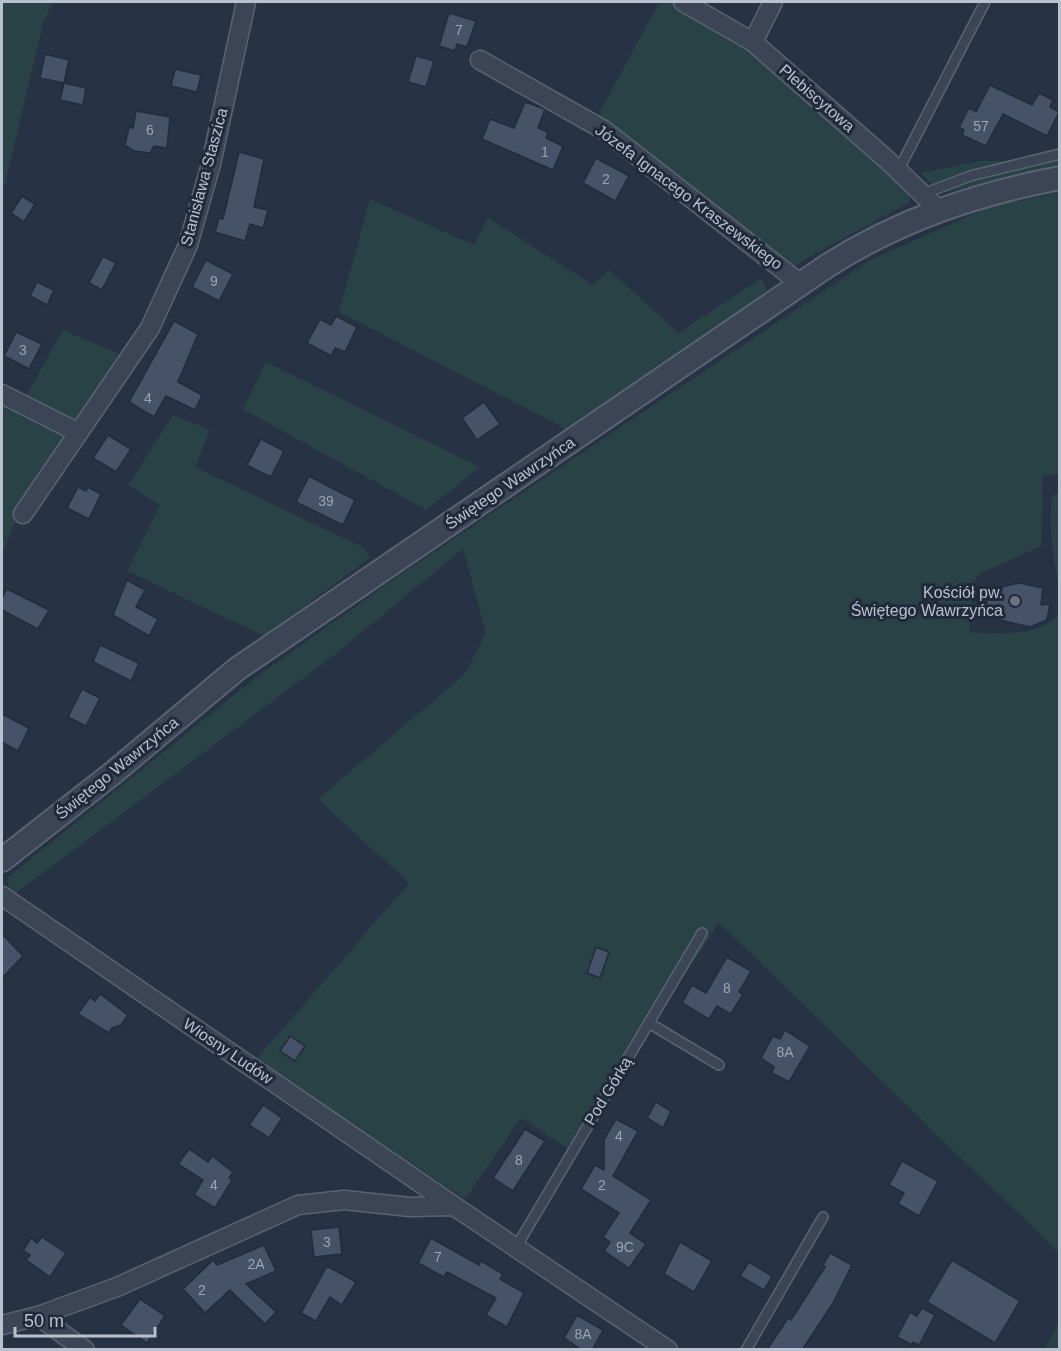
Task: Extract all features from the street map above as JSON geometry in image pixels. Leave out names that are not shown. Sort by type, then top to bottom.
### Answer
[{"type":"street","name":"Stanisława Staszica","points":[[23,514],[150,328],[188,245],[211,164],[246,2]]},
{"type":"street","name":"Plebiscytowa","points":[[684,2],[753,42],[939,210]]},
{"type":"street","points":[[753,42],[773,2]]},
{"type":"street","name":"Józefa Ignacego Kraszewskiego","points":[[480,60],[604,130],[801,284]]},
{"type":"street","name":"Świętego Wawrzyńca","points":[[2,860],[113,773],[237,669],[863,243],[902,224],[939,210],[1059,178]]},
{"type":"street","points":[[2,394],[77,432]]},
{"type":"street","name":"Wiosny Ludów","points":[[2,896],[515,1249],[663,1348]]},
{"type":"street","points":[[2,1325],[38,1316],[117,1287],[298,1205],[344,1200],[410,1207],[454,1206]]},
{"type":"street","points":[[38,1316],[85,1350]]},
{"type":"lane","points":[[898,171],[985,2]]},
{"type":"lane","points":[[923,194],[970,176],[1059,154]]},
{"type":"lane","name":"Pod Górką","points":[[515,1249],[702,933]]},
{"type":"lane","points":[[649,1023],[719,1065]]},
{"type":"lane","points":[[746,1350],[823,1217]]},
{"type":"green space","points":[[2,2],[53,2],[43,24],[5,184],[2,183]]},
{"type":"green space","points":[[659,2],[671,2],[748,49],[909,191],[910,202],[793,266],[785,263],[599,114]]},
{"type":"green space","points":[[1059,147],[1059,166],[942,193],[920,173],[980,161],[1008,161]]},
{"type":"green space","points":[[1059,192],[1059,474],[1043,475],[1041,546],[982,573],[974,581],[969,632],[1005,633],[1031,630],[1052,621],[1059,613],[1059,1253],[719,923],[568,1149],[521,1118],[465,1199],[256,1060],[409,883],[318,799],[465,674],[486,633],[463,549],[329,659],[12,896],[7,878],[258,676],[407,570],[870,260],[987,208]]},
{"type":"green space","points":[[370,199],[474,245],[488,218],[593,285],[609,270],[678,333],[762,278],[769,294],[566,431],[555,423],[339,312]]},
{"type":"green space","points":[[63,330],[119,354],[74,422],[26,396]]},
{"type":"green space","points":[[266,362],[480,467],[426,510],[243,409]]},
{"type":"green space","points":[[2,395],[77,432],[19,513],[2,554]]},
{"type":"green space","points":[[173,415],[210,430],[195,467],[362,547],[370,558],[264,636],[127,571],[160,505],[128,485]]},
{"type":"green space","points":[[1059,493],[1059,590],[1051,520],[1052,496]]},
{"type":"green space","points":[[1059,1322],[1059,1349],[1045,1349]]},
{"type":"building","points":[[449,13],[476,21],[467,47],[457,44],[455,51],[439,46]]},
{"type":"building","points":[[45,54],[69,60],[64,83],[40,78]]},
{"type":"building","points":[[416,56],[434,61],[426,87],[408,82]]},
{"type":"building","points":[[175,69],[201,75],[197,92],[171,86]]},
{"type":"building","points":[[64,83],[86,88],[83,105],[60,100]]},
{"type":"building","points":[[990,85],[1032,105],[1039,93],[1053,100],[1050,107],[1059,112],[1047,136],[1003,114],[986,146],[962,135],[964,130],[959,127],[969,108],[976,112]]},
{"type":"building","points":[[525,102],[545,109],[538,128],[548,132],[546,138],[563,146],[553,170],[482,139],[490,119],[514,128]]},
{"type":"building","points":[[136,111],[170,117],[167,148],[154,146],[150,153],[134,151],[125,145],[129,127],[133,128]]},
{"type":"building","points":[[239,152],[264,159],[254,207],[268,210],[263,228],[250,224],[245,241],[215,232],[219,218],[223,219]]},
{"type":"building","points":[[596,158],[629,176],[615,201],[583,183]]},
{"type":"building","points":[[22,196],[35,204],[24,222],[11,213]]},
{"type":"building","points":[[103,256],[116,263],[102,290],[89,283]]},
{"type":"building","points":[[206,260],[233,274],[219,301],[192,287]]},
{"type":"building","points":[[37,282],[54,290],[47,305],[30,296]]},
{"type":"building","points":[[336,316],[357,327],[345,352],[335,348],[331,356],[307,343],[320,319],[331,325]]},
{"type":"building","points":[[174,321],[198,334],[178,382],[202,395],[195,410],[166,396],[154,417],[129,402]]},
{"type":"building","points":[[16,332],[42,344],[29,369],[4,356]]},
{"type":"building","points":[[484,402],[500,424],[477,440],[462,418]]},
{"type":"building","points":[[108,435],[131,449],[116,472],[93,458]]},
{"type":"building","points":[[261,439],[284,451],[271,477],[247,465]]},
{"type":"building","points":[[309,476],[355,500],[343,525],[296,502]]},
{"type":"building","points":[[78,487],[86,491],[88,487],[101,494],[89,519],[67,508]]},
{"type":"building","points":[[127,580],[145,590],[136,607],[158,619],[149,636],[113,615]]},
{"type":"building","name":"Kościół pw. Świętego Wawrzyńca","points":[[1019,583],[1043,588],[1041,605],[1050,604],[1047,620],[1030,627],[1000,620],[1001,608],[984,617],[989,590]]},
{"type":"building","points":[[7,589],[49,610],[38,629],[2,610],[2,598]]},
{"type":"building","points":[[100,645],[139,663],[131,681],[93,662]]},
{"type":"building","points":[[82,689],[100,698],[86,726],[68,717]]},
{"type":"building","points":[[2,714],[29,728],[18,751],[2,742]]},
{"type":"building","points":[[2,934],[23,956],[2,978]]},
{"type":"building","points":[[596,947],[609,952],[600,978],[587,973]]},
{"type":"building","points":[[727,957],[751,971],[739,992],[743,994],[731,1014],[717,1006],[709,1019],[682,1003],[692,985],[706,993]]},
{"type":"building","points":[[100,994],[128,1015],[121,1025],[112,1028],[109,1033],[78,1014],[90,997],[95,1001]]},
{"type":"building","points":[[785,1030],[810,1046],[789,1082],[772,1073],[774,1067],[761,1058],[773,1036],[780,1039]]},
{"type":"building","points":[[290,1036],[305,1046],[295,1061],[280,1051]]},
{"type":"building","points":[[656,1102],[671,1111],[663,1128],[647,1118]]},
{"type":"building","points":[[263,1105],[282,1118],[269,1138],[249,1125]]},
{"type":"building","points":[[616,1119],[638,1131],[613,1176],[651,1200],[630,1233],[646,1244],[629,1268],[604,1251],[610,1242],[603,1237],[619,1213],[581,1189],[595,1165],[604,1170],[604,1140]]},
{"type":"building","points":[[525,1129],[545,1141],[513,1191],[493,1178]]},
{"type":"building","points":[[189,1149],[208,1162],[212,1156],[233,1172],[229,1178],[232,1180],[215,1208],[194,1195],[203,1180],[178,1164]]},
{"type":"building","points":[[902,1161],[938,1181],[919,1216],[898,1204],[904,1193],[889,1185]]},
{"type":"building","points":[[339,1227],[342,1254],[314,1257],[311,1230]]},
{"type":"building","points":[[42,1237],[66,1253],[50,1277],[26,1260],[30,1255],[23,1251],[31,1238],[37,1243]]},
{"type":"building","points":[[431,1238],[479,1265],[481,1261],[503,1274],[500,1279],[524,1293],[507,1327],[486,1315],[496,1298],[447,1272],[444,1277],[418,1263]]},
{"type":"building","points":[[680,1242],[712,1261],[694,1292],[664,1274]]},
{"type":"building","points":[[264,1245],[276,1271],[246,1284],[276,1312],[265,1324],[230,1290],[205,1313],[183,1289],[213,1260],[217,1265]]},
{"type":"building","points":[[830,1253],[852,1265],[833,1303],[802,1350],[767,1350],[788,1318],[791,1320],[825,1267],[823,1265]]},
{"type":"building","points":[[952,1260],[1020,1301],[995,1343],[927,1302]]},
{"type":"building","points":[[749,1262],[772,1276],[764,1290],[740,1276]]},
{"type":"building","points":[[327,1266],[356,1282],[342,1305],[330,1297],[316,1321],[301,1313]]},
{"type":"building","points":[[140,1299],[165,1316],[147,1343],[121,1325]]},
{"type":"building","points":[[922,1308],[935,1315],[919,1345],[913,1342],[912,1345],[897,1337],[910,1312],[917,1316]]},
{"type":"building","points":[[577,1315],[603,1330],[592,1350],[582,1350],[564,1338]]},
{"type":"place","name":"Kościół pw. Świętego Wawrzyńca","points":[[1015,601]]}]
